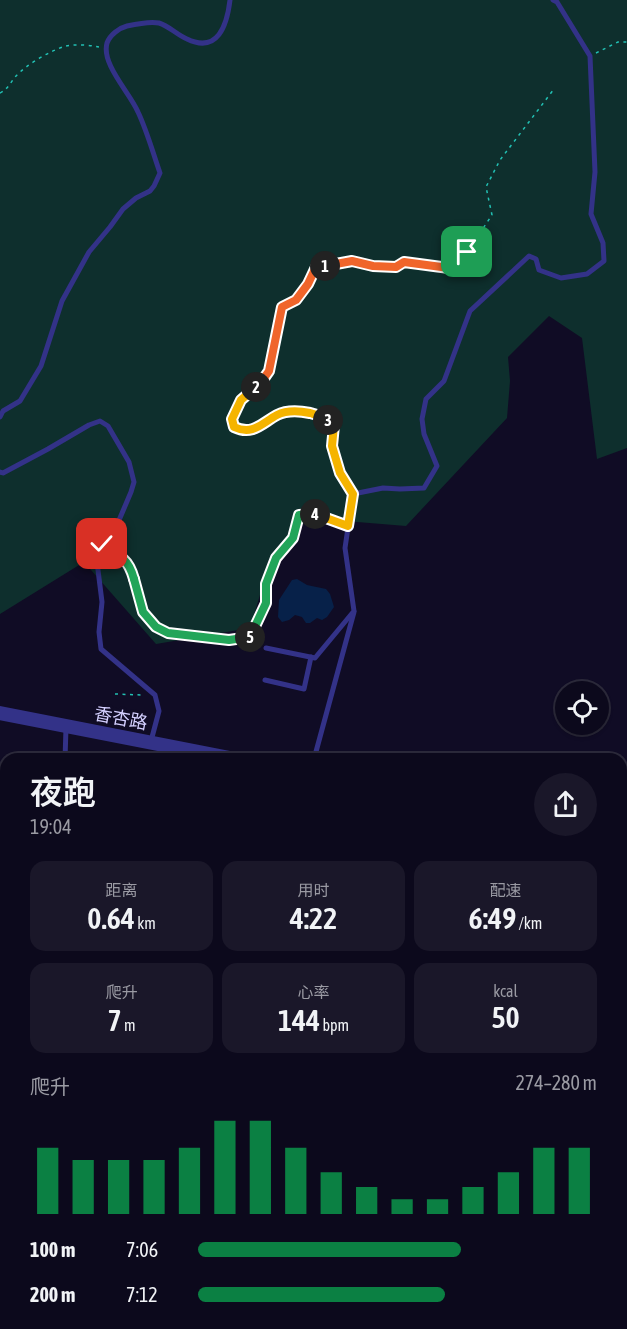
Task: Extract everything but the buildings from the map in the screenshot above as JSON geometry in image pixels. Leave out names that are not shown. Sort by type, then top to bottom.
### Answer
[{"type":"street","name":"香杏路","points":[[0,713],[203,753]]},
{"type":"lane","points":[[0,417],[3,411],[20,401],[41,366],[62,301],[88,252],[123,209],[136,198],[150,191],[160,173],[138,112],[106,55],[110,37],[122,27],[158,23],[200,44],[208,42],[219,36],[227,20],[230,0]]},
{"type":"lane","points":[[316,753],[354,611],[345,548],[353,494],[383,488],[424,488],[437,466],[424,434],[422,419],[426,399],[444,381],[470,311],[516,267],[529,256],[536,259],[539,270],[561,278],[587,274],[604,261],[603,243],[591,214],[595,172],[590,56],[557,2],[553,0]]},
{"type":"lane","points":[[0,472],[3,473],[100,421],[108,426],[129,462],[134,482],[131,492],[114,532],[102,544],[97,562],[102,602],[99,632],[101,649],[155,695],[159,711],[150,743]]},
{"type":"lane","points":[[266,648],[315,658],[354,611]]},
{"type":"lane","points":[[265,680],[304,689],[311,657]]},
{"type":"lane","points":[[65,753],[66,726]]},
{"type":"path","points":[[590,56],[618,42],[627,42]]},
{"type":"path","points":[[0,93],[7,89],[17,75],[54,50],[67,45],[91,45],[106,49]]},
{"type":"path","points":[[353,494],[340,473],[334,455],[332,446],[334,425],[323,416],[299,411],[279,414],[254,430],[240,430],[234,427],[232,419],[241,400],[262,381],[269,371],[282,307],[296,300],[308,284],[316,267],[352,261],[373,266],[396,267],[404,262],[449,268],[467,252],[492,215],[486,187],[500,160],[554,89]]},
{"type":"path","points":[[101,549],[123,557],[132,571],[143,612],[156,627],[168,633],[229,640],[249,637],[266,603],[266,584],[276,558],[293,538],[299,515],[315,514],[348,526]]},
{"type":"path","points":[[115,694],[155,695]]},
{"type":"green space","points":[[0,0],[627,0],[627,448],[597,459],[582,338],[549,316],[508,357],[510,381],[507,418],[406,526],[309,518],[272,555],[250,628],[156,644],[84,562],[0,614]]},
{"type":"water","points":[[297,579],[307,585],[326,589],[330,594],[334,607],[327,617],[306,623],[302,617],[295,615],[282,622],[278,617],[279,600],[292,580]]},
{"type":"route","points":[[102,544],[101,549],[123,557],[132,571],[143,612],[156,627],[168,633],[229,640],[249,637],[266,603],[266,584],[276,558],[293,538],[299,515],[315,514],[348,526],[353,494],[340,473],[332,446],[334,425],[323,416],[299,411],[279,414],[254,430],[240,430],[234,427],[232,419],[241,400],[262,381],[269,371],[282,307],[296,300],[308,284],[316,267],[352,261],[373,266],[396,267],[404,262],[449,268],[467,252]]}]
